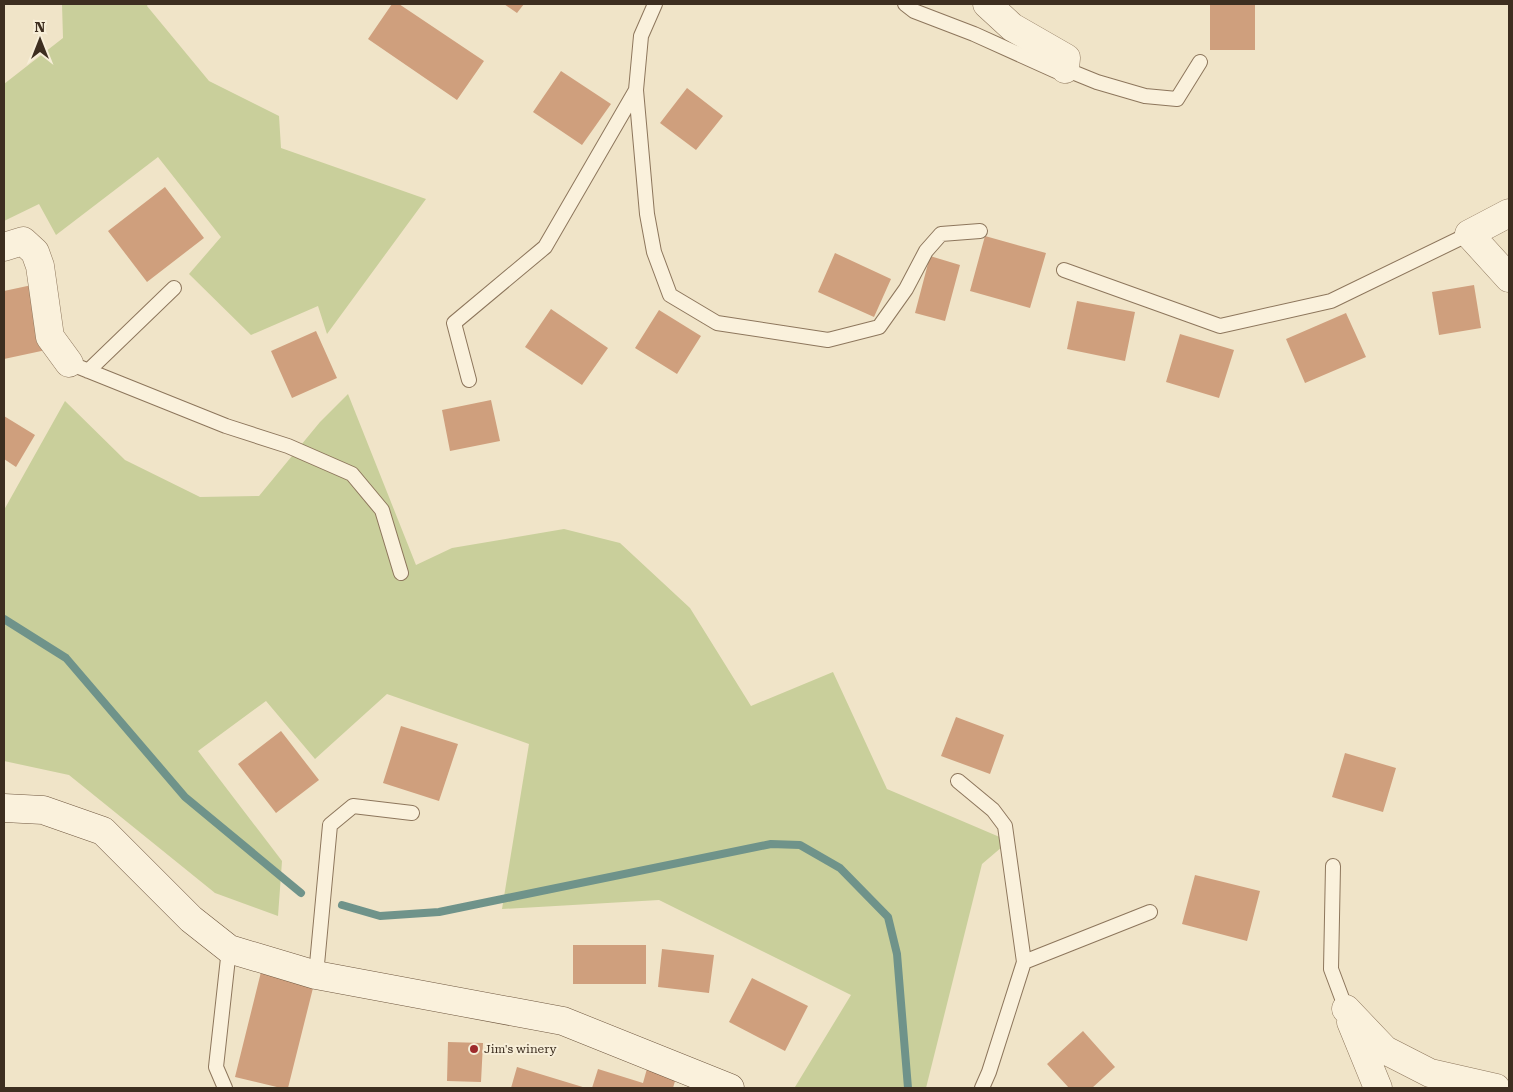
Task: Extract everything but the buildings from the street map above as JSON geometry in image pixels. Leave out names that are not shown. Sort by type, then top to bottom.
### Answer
[{"type":"street","points":[[987,4],[1012,27],[1066,58],[1065,69]]},
{"type":"street","points":[[1509,213],[1469,234],[1509,278]]},
{"type":"street","points":[[4,247],[23,241],[35,252],[40,266],[50,337],[79,367]]},
{"type":"street","points":[[4,808],[43,810],[103,831],[191,919],[229,949],[316,975],[563,1022],[730,1088]]},
{"type":"street","points":[[1346,1008],[1378,1088]]},
{"type":"street","points":[[1346,1008],[1385,1050],[1430,1073],[1496,1088]]},
{"type":"lane","points":[[655,4],[641,36],[636,90],[647,214],[654,252],[670,295],[717,323],[828,340],[879,327],[906,289],[926,251],[941,234],[980,231]]},
{"type":"lane","points":[[905,4],[914,11],[974,34],[1056,71],[1065,69],[1097,82],[1145,96],[1176,99],[1200,62]]},
{"type":"lane","points":[[469,380],[454,323],[545,247],[636,90]]},
{"type":"lane","points":[[1064,270],[1220,326],[1331,301],[1469,234]]},
{"type":"lane","points":[[174,288],[79,367],[226,426],[288,446],[352,474],[382,510],[401,573]]},
{"type":"lane","points":[[958,781],[993,810],[1005,826],[1024,962],[989,1072],[982,1088]]},
{"type":"lane","points":[[316,975],[330,824],[353,806],[412,813]]},
{"type":"lane","points":[[1333,866],[1331,969],[1346,1008]]},
{"type":"lane","points":[[1024,962],[1150,912]]},
{"type":"lane","points":[[225,1088],[216,1067],[229,949]]},
{"type":"green space","points":[[62,4],[148,4],[147,6],[209,81],[279,116],[281,148],[426,199],[327,334],[318,306],[251,335],[189,274],[221,237],[158,157],[56,235],[39,204],[4,221],[4,84],[63,38]]},
{"type":"green space","points":[[348,394],[416,565],[452,548],[564,529],[620,543],[690,608],[751,706],[833,672],[887,789],[1009,841],[982,864],[926,1088],[795,1087],[851,995],[659,900],[502,909],[529,744],[387,694],[315,759],[266,701],[198,751],[282,861],[278,916],[215,893],[69,775],[4,761],[4,510],[65,401],[125,460],[200,497],[259,496],[320,422]]},
{"type":"waterway","points":[[4,619],[66,658],[185,797],[301,893]]},
{"type":"waterway","points":[[342,905],[380,916],[439,912],[771,844],[800,845],[840,868],[888,917],[897,954],[908,1088]]},
{"type":"place","name":"Jim's winery","points":[[474,1049]]}]
